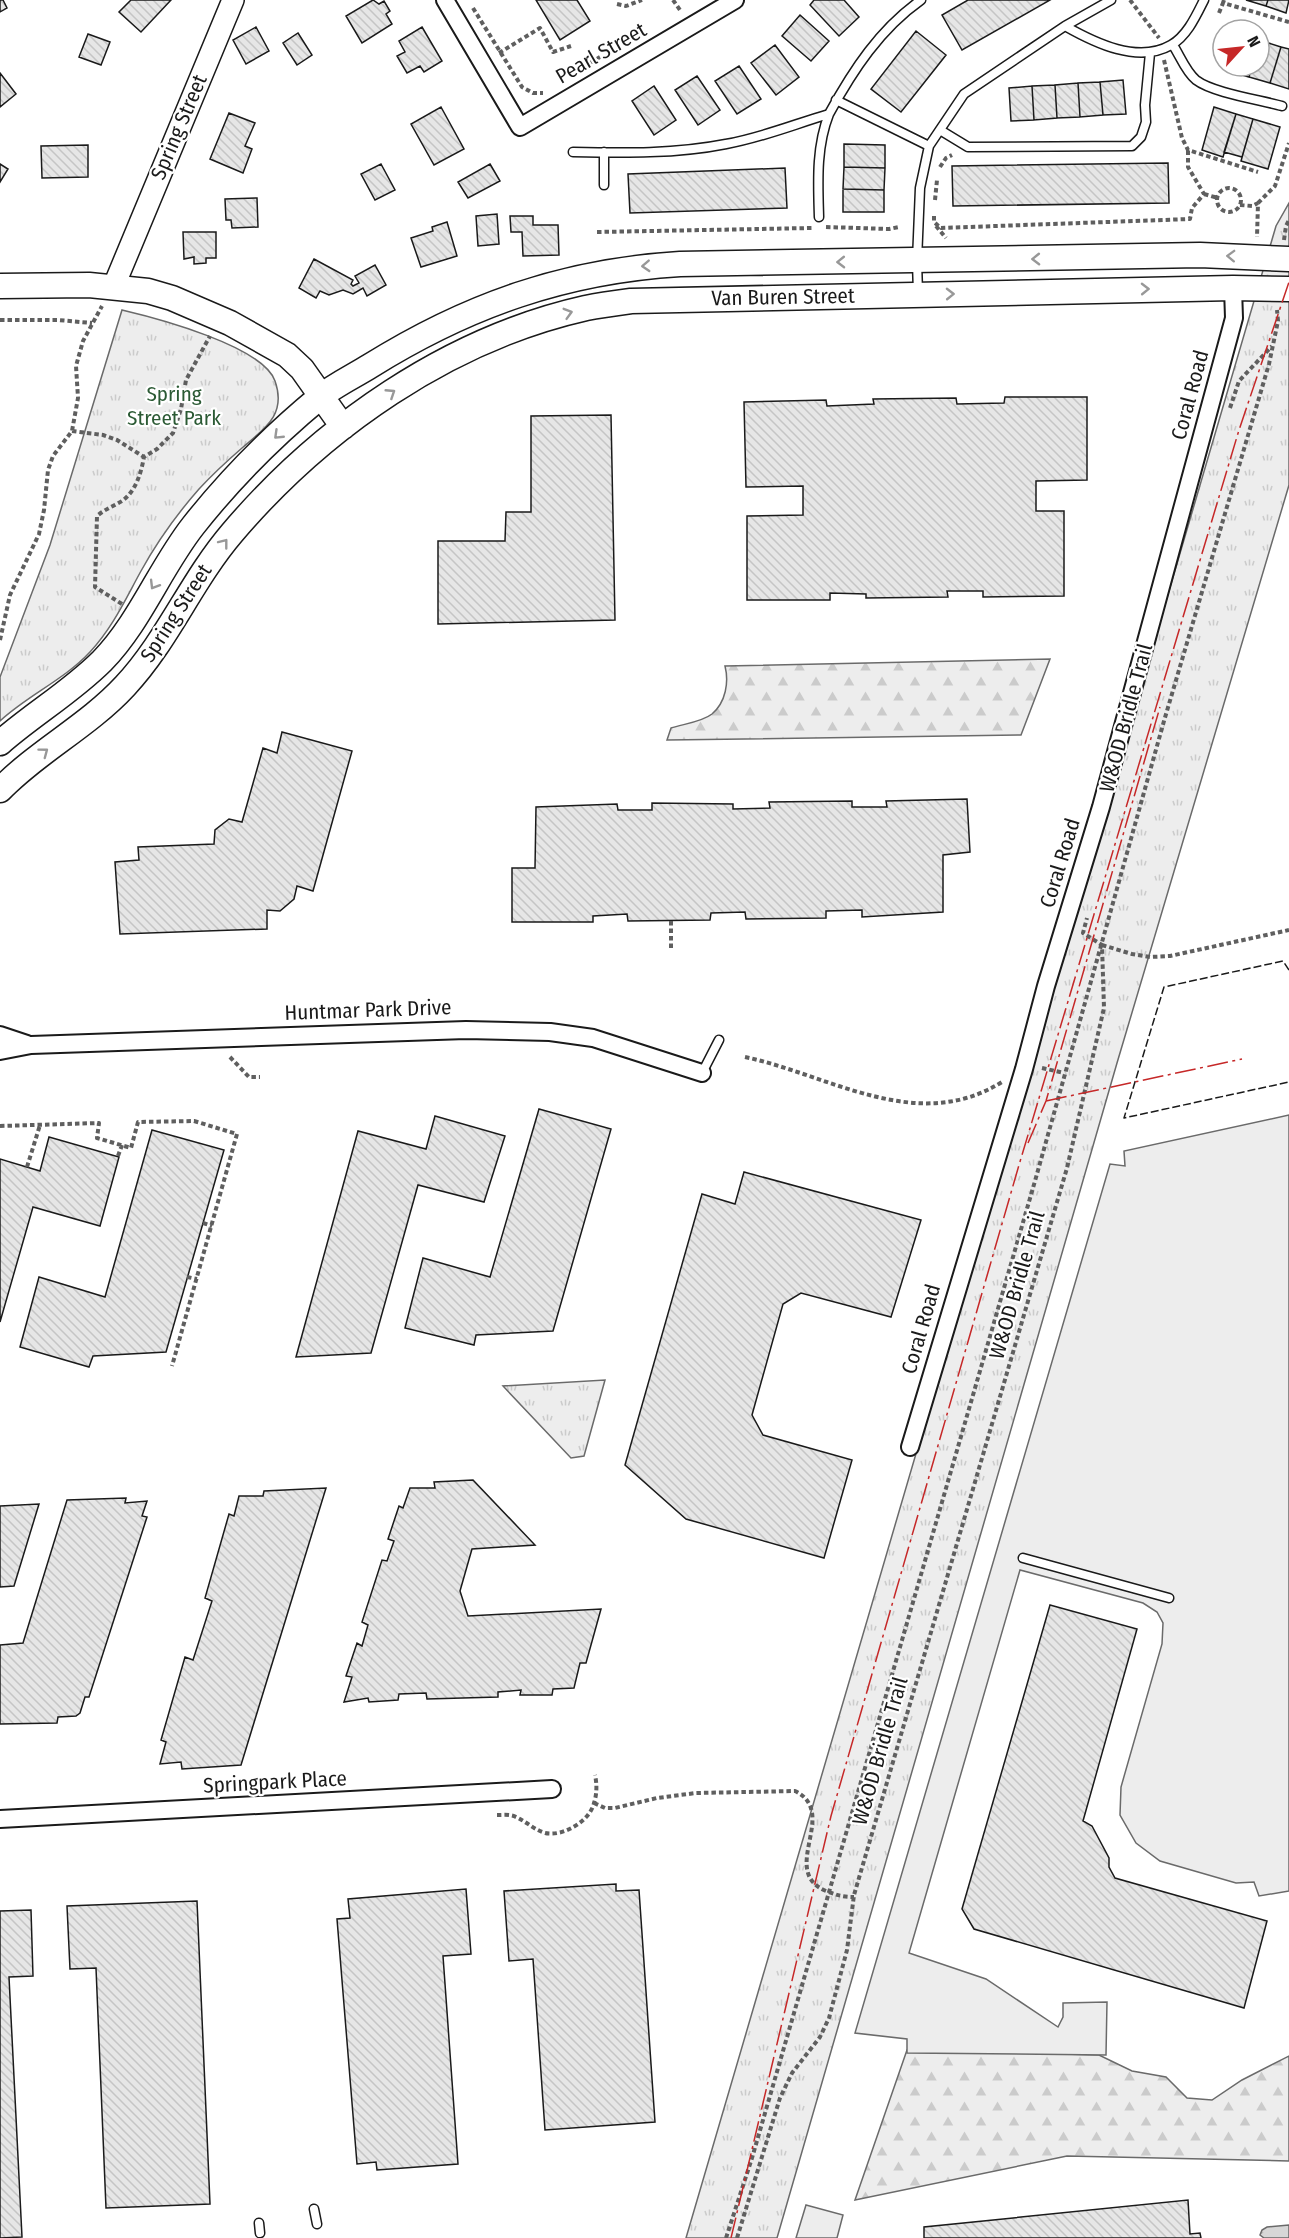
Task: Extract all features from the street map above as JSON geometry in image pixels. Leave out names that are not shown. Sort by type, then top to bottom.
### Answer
[{"type":"main road","name":"Van Buren Street","points":[[322,396],[388,355],[445,324],[514,296],[589,274],[633,267],[680,264],[1200,255],[1289,259]]},
{"type":"main road","points":[[0,286],[89,285],[148,291],[172,298],[230,322],[286,356],[302,369],[343,427]]},
{"type":"main road","name":"Van Buren Street","points":[[343,427],[427,371],[464,352],[506,334],[587,308],[631,301],[1233,288],[1289,289]]},
{"type":"main road","name":"Spring Street","points":[[0,743],[75,686],[103,659],[124,632],[199,519],[253,459],[322,396]]},
{"type":"main road","name":"Spring Street","points":[[3,782],[87,721],[125,686],[150,656],[206,567],[232,533],[275,487],[343,427]]},
{"type":"street","name":"Spring Street","points":[[113,288],[232,0]]},
{"type":"street","name":"Pearl Street","points":[[445,0],[520,126],[735,0]]},
{"type":"street","name":"Coral Road","points":[[910,1447],[1101,807],[1234,318],[1233,288]]},
{"type":"street","name":"Huntmar Park Drive","points":[[0,1051],[31,1045],[466,1030],[550,1032],[593,1038],[702,1073]]},
{"type":"street","name":"Huntmar Park Drive","points":[[0,1035],[31,1045]]},
{"type":"street","name":"Springpark Place","points":[[0,1819],[552,1789]]},
{"type":"lane","points":[[819,217],[818,159],[822,131],[829,114],[873,44],[900,15],[921,0]]},
{"type":"lane","points":[[918,294],[920,188],[929,146],[964,94],[1065,26],[1111,0]]},
{"type":"lane","points":[[1065,26],[1093,42],[1127,51],[1150,53],[1173,45],[1191,26],[1204,0]]},
{"type":"lane","points":[[1173,45],[1188,72],[1196,81],[1282,106]]},
{"type":"lane","points":[[940,130],[968,147],[1132,146],[1141,137],[1146,122],[1145,105],[1150,53]]},
{"type":"lane","points":[[836,100],[929,146]]},
{"type":"lane","points":[[573,152],[656,152],[729,144],[829,114]]},
{"type":"lane","points":[[604,153],[604,185]]},
{"type":"lane","points":[[702,1073],[719,1040]]},
{"type":"lane","points":[[1023,1558],[1169,1598]]},
{"type":"lane","points":[[314,2209],[317,2224]]},
{"type":"lane","points":[[259,2223],[260,2233]]},
{"type":"path","points":[[468,0],[522,87],[533,93],[544,93]]},
{"type":"path","points":[[617,4],[626,6],[642,0]]},
{"type":"path","points":[[673,0],[680,10]]},
{"type":"path","points":[[1130,0],[1158,36],[1182,138],[1188,150],[1188,167],[1204,194],[1218,198]]},
{"type":"path","points":[[1219,13],[1224,1],[1289,22]]},
{"type":"path","points":[[499,53],[540,28],[554,52],[571,46]]},
{"type":"path","points":[[1240,205],[1252,206],[1258,203],[1275,186],[1289,143]]},
{"type":"path","points":[[1188,150],[1258,172]]},
{"type":"path","points":[[951,155],[940,165],[938,178],[934,222],[941,228],[1190,219],[1192,208],[1204,194]]},
{"type":"path","points":[[1225,189],[1233,189],[1241,197],[1240,205],[1228,212],[1219,206],[1218,198],[1225,189]]},
{"type":"path","points":[[1257,237],[1258,203]]},
{"type":"path","points":[[597,232],[898,227]]},
{"type":"path","points":[[0,640],[10,595],[39,534],[48,471],[53,456],[72,432],[78,398],[76,366],[83,341],[113,288]]},
{"type":"path","points":[[0,320],[92,323]]},
{"type":"path","points":[[125,606],[95,587],[97,516],[103,510],[125,499],[138,480],[144,458],[158,449],[173,433],[181,409],[186,380],[210,336]]},
{"type":"path","points":[[726,2238],[752,2158],[827,1891],[1035,1181],[1273,346],[1239,381],[1228,412]]},
{"type":"path","points":[[72,432],[103,435],[117,440],[144,458]]},
{"type":"path","points":[[1089,912],[1083,933],[1102,945],[1150,957],[1170,956],[1289,930]]},
{"type":"path","points":[[671,921],[671,949]]},
{"type":"path","name":"W&OD Bridle Trail","points":[[737,2238],[780,2097],[792,2073],[820,2037],[829,2018],[848,1950],[854,1897],[1067,1168],[1104,1008],[1102,945]]},
{"type":"path","points":[[230,1056],[249,1077],[260,1077]]},
{"type":"path","points":[[745,1056],[877,1099],[931,1105],[961,1100],[992,1089],[1024,1069],[1045,1068],[1064,1073]]},
{"type":"path","points":[[0,1126],[99,1123],[97,1138],[131,1148],[138,1122],[194,1121],[237,1134],[172,1366]]},
{"type":"path","points":[[27,1167],[40,1125]]},
{"type":"path","points":[[118,1156],[122,1145]]},
{"type":"path","points":[[203,1223],[212,1226]]},
{"type":"path","points":[[187,1277],[197,1279]]},
{"type":"path","points":[[497,1815],[514,1816],[531,1828],[548,1834],[572,1828],[583,1820],[594,1803],[597,1787],[595,1775]]},
{"type":"path","points":[[594,1803],[605,1808],[615,1808],[657,1798],[696,1793],[795,1791],[808,1801],[813,1813],[806,1862],[810,1879],[827,1891],[844,1897],[854,1897]]},
{"type":"green space","points":[[1289,203],[1289,485],[1117,1063],[777,2238],[686,2238],[1276,226]]},
{"type":"green space","name":"Spring Street Park","points":[[122,310],[207,335],[251,356],[266,368],[275,381],[278,393],[276,412],[265,427],[214,473],[183,508],[154,549],[112,623],[90,652],[69,671],[0,721],[0,677],[50,545]]},
{"type":"green space","points":[[1050,659],[1021,735],[667,740],[671,728],[703,719],[717,709],[725,692],[727,679],[725,666]]},
{"type":"green space","points":[[605,1380],[584,1456],[571,1458],[503,1386]]},
{"type":"green space","points":[[907,2050],[1099,2055],[1132,2071],[1166,2077],[1187,2098],[1212,2100],[1242,2080],[1289,2056],[1289,2161],[1067,2156],[855,2200]]},
{"type":"shaded area","points":[[1289,1115],[1289,1891],[1259,1896],[1254,1882],[1236,1883],[1160,1861],[1136,1843],[1120,1815],[1121,1787],[1162,1644],[1163,1623],[1157,1612],[1143,1603],[1020,1570],[909,1953],[986,1979],[1058,2027],[1063,2017],[1063,2003],[1107,2002],[1106,2055],[907,2053],[907,2039],[855,2033],[1110,1164],[1125,1166],[1124,1151]]},
{"type":"shaded area","points":[[806,2205],[843,2215],[837,2238],[796,2238]]},
{"type":"water","points":[[1289,2225],[1289,2238],[1264,2238],[1260,2235],[1267,2227]]},
{"type":"building","points":[[0,0],[3,0],[7,8],[0,12]]},
{"type":"building","points":[[131,0],[171,0],[141,32],[119,12]]},
{"type":"building","points":[[373,0],[379,4],[384,1],[390,11],[386,14],[392,24],[362,43],[346,16]]},
{"type":"building","points":[[536,0],[577,0],[590,21],[560,40]]},
{"type":"building","points":[[814,0],[844,0],[859,17],[839,36],[810,5]]},
{"type":"building","points":[[968,0],[1050,0],[962,50],[942,15]]},
{"type":"building","points":[[1246,0],[1268,0],[1266,6]]},
{"type":"building","points":[[1268,0],[1289,0],[1286,13],[1266,6]]},
{"type":"building","points":[[800,15],[829,41],[811,61],[782,36]]},
{"type":"building","points":[[256,27],[269,51],[246,64],[233,40]]},
{"type":"building","points":[[422,27],[442,61],[424,72],[420,66],[407,73],[397,56],[405,52],[399,41]]},
{"type":"building","points":[[916,31],[946,55],[901,112],[871,89]]},
{"type":"building","points":[[298,33],[312,55],[297,65],[283,43]]},
{"type":"building","points":[[88,34],[110,42],[101,65],[79,57]]},
{"type":"building","points":[[1271,44],[1281,47],[1270,83],[1252,78],[1271,78]]},
{"type":"building","points":[[775,45],[799,77],[776,95],[751,63]]},
{"type":"building","points":[[1281,47],[1289,49],[1289,89],[1270,83]]},
{"type":"building","points":[[739,66],[761,99],[737,114],[715,81]]},
{"type":"building","points":[[0,73],[16,94],[0,107]]},
{"type":"building","points":[[697,76],[720,110],[698,125],[675,90]]},
{"type":"building","points":[[1123,80],[1126,114],[1103,115],[1100,82]]},
{"type":"building","points":[[1100,82],[1103,115],[1080,117],[1078,83]]},
{"type":"building","points":[[1078,83],[1080,117],[1057,118],[1055,85]]},
{"type":"building","points":[[1055,85],[1057,118],[1034,120],[1032,86]]},
{"type":"building","points":[[654,86],[676,120],[654,135],[632,101]]},
{"type":"building","points":[[1032,86],[1034,120],[1011,121],[1009,88]]},
{"type":"building","points":[[441,107],[464,149],[434,165],[411,124]]},
{"type":"building","points":[[1214,107],[1236,114],[1223,157],[1202,150]]},
{"type":"building","points":[[229,113],[255,123],[245,146],[252,149],[243,173],[210,159]]},
{"type":"building","points":[[1236,114],[1253,119],[1242,157],[1224,152]]},
{"type":"building","points":[[1253,119],[1280,127],[1268,169],[1241,161]]},
{"type":"building","points":[[844,144],[885,145],[885,168],[844,167]]},
{"type":"building","points":[[88,145],[88,177],[42,178],[41,146]]},
{"type":"building","points":[[1168,163],[1169,203],[953,206],[952,166]]},
{"type":"building","points":[[0,164],[8,169],[0,182]]},
{"type":"building","points":[[381,164],[395,190],[375,200],[361,174]]},
{"type":"building","points":[[490,164],[500,181],[468,198],[458,182]]},
{"type":"building","points":[[844,167],[885,168],[884,190],[843,189]]},
{"type":"building","points":[[785,168],[787,208],[630,213],[628,174]]},
{"type":"building","points":[[843,189],[884,190],[884,212],[843,212]]},
{"type":"building","points":[[257,198],[258,227],[232,228],[231,220],[226,220],[225,199]]},
{"type":"building","points":[[497,214],[499,244],[478,246],[476,216]]},
{"type":"building","points":[[510,216],[533,216],[533,225],[558,225],[559,255],[523,256],[522,232],[511,232]]},
{"type":"building","points":[[447,222],[457,256],[421,267],[411,238],[433,231],[432,227]]},
{"type":"building","points":[[183,232],[216,232],[216,258],[206,258],[206,263],[194,264],[194,257],[184,259]]},
{"type":"building","points":[[314,259],[353,280],[351,284],[353,286],[359,283],[355,276],[375,265],[386,285],[367,296],[363,288],[353,294],[343,290],[329,295],[320,291],[316,298],[299,288]]},
{"type":"building","points":[[1005,397],[1087,397],[1087,480],[1036,481],[1036,511],[1064,511],[1064,596],[983,597],[983,591],[947,591],[948,597],[866,598],[866,594],[830,593],[830,600],[747,600],[747,516],[803,515],[803,486],[746,487],[744,402],[826,400],[827,406],[874,404],[873,399],[956,398],[957,404],[1004,403]]},
{"type":"building","points":[[611,415],[615,620],[438,624],[438,541],[505,541],[506,512],[531,512],[531,416]]},
{"type":"building","points":[[282,732],[352,751],[313,891],[297,886],[294,899],[280,911],[267,910],[267,929],[120,934],[115,862],[139,860],[138,847],[214,844],[215,830],[229,819],[242,822],[263,748],[277,753]]},
{"type":"building","points":[[967,799],[970,852],[943,855],[943,912],[862,917],[862,910],[826,911],[826,918],[746,919],[745,912],[711,913],[710,920],[628,921],[627,914],[593,916],[593,922],[512,922],[512,868],[535,868],[536,807],[617,804],[618,810],[652,810],[652,803],[733,804],[733,809],[770,808],[769,802],[852,801],[852,807],[887,807],[886,801]]},
{"type":"building","points":[[539,1109],[611,1129],[553,1331],[476,1335],[474,1345],[405,1328],[423,1258],[490,1277]]},
{"type":"building","points":[[435,1116],[505,1136],[484,1202],[418,1185],[371,1353],[296,1357],[358,1131],[426,1149]]},
{"type":"building","points":[[152,1130],[224,1150],[166,1352],[93,1356],[89,1367],[20,1347],[39,1277],[105,1297]]},
{"type":"building","points":[[49,1137],[119,1157],[100,1226],[33,1207],[0,1322],[0,1159],[40,1171]]},
{"type":"building","points":[[744,1172],[921,1220],[891,1317],[801,1293],[783,1304],[752,1415],[763,1435],[852,1460],[824,1558],[686,1519],[625,1465],[702,1194],[735,1204]]},
{"type":"building","points":[[473,1480],[535,1545],[472,1549],[460,1591],[468,1616],[601,1609],[586,1663],[580,1663],[574,1688],[553,1689],[552,1695],[520,1695],[521,1690],[498,1692],[498,1697],[427,1699],[426,1693],[399,1694],[398,1700],[369,1702],[368,1698],[344,1702],[352,1677],[346,1676],[357,1643],[362,1646],[368,1625],[362,1622],[382,1560],[387,1561],[394,1541],[388,1539],[399,1506],[403,1508],[410,1488],[435,1488],[434,1482]]},
{"type":"building","points":[[326,1488],[241,1765],[182,1769],[181,1762],[160,1764],[166,1742],[161,1740],[185,1657],[193,1660],[212,1601],[205,1598],[229,1514],[234,1516],[239,1496],[263,1496],[264,1491]]},
{"type":"building","points":[[126,1498],[125,1503],[147,1501],[142,1516],[147,1517],[89,1697],[85,1697],[80,1713],[76,1716],[58,1717],[57,1723],[0,1724],[0,1645],[23,1643],[67,1500]]},
{"type":"building","points":[[39,1504],[14,1586],[0,1587],[0,1506]]},
{"type":"building","points":[[1050,1605],[1137,1629],[1083,1821],[1092,1826],[1109,1858],[1109,1867],[1115,1878],[1267,1921],[1244,2008],[974,1929],[962,1909]]},
{"type":"building","points":[[616,1884],[616,1891],[639,1890],[655,2122],[545,2130],[533,1959],[509,1961],[504,1891]]},
{"type":"building","points":[[466,1889],[471,1954],[443,1956],[458,2164],[377,2170],[376,2162],[357,2164],[337,1919],[350,1918],[348,1899]]},
{"type":"building","points":[[197,1901],[210,2204],[106,2208],[96,1968],[70,1969],[67,1906]]},
{"type":"building","points":[[31,1910],[33,1976],[9,1977],[22,2237],[0,2238],[0,1911]]},
{"type":"building","points":[[1188,2200],[1190,2234],[1200,2233],[1201,2238],[924,2238],[924,2227]]},
{"type":"fence","points":[[1289,970],[1283,961],[1164,987],[1124,1118],[1289,1082]]},
{"type":"power","points":[[731,2238],[831,1816],[1019,1165],[1239,430],[1289,282]]},
{"type":"power","points":[[1028,1143],[1046,1101],[1160,707]]},
{"type":"power","points":[[1046,1101],[1242,1059]]}]
